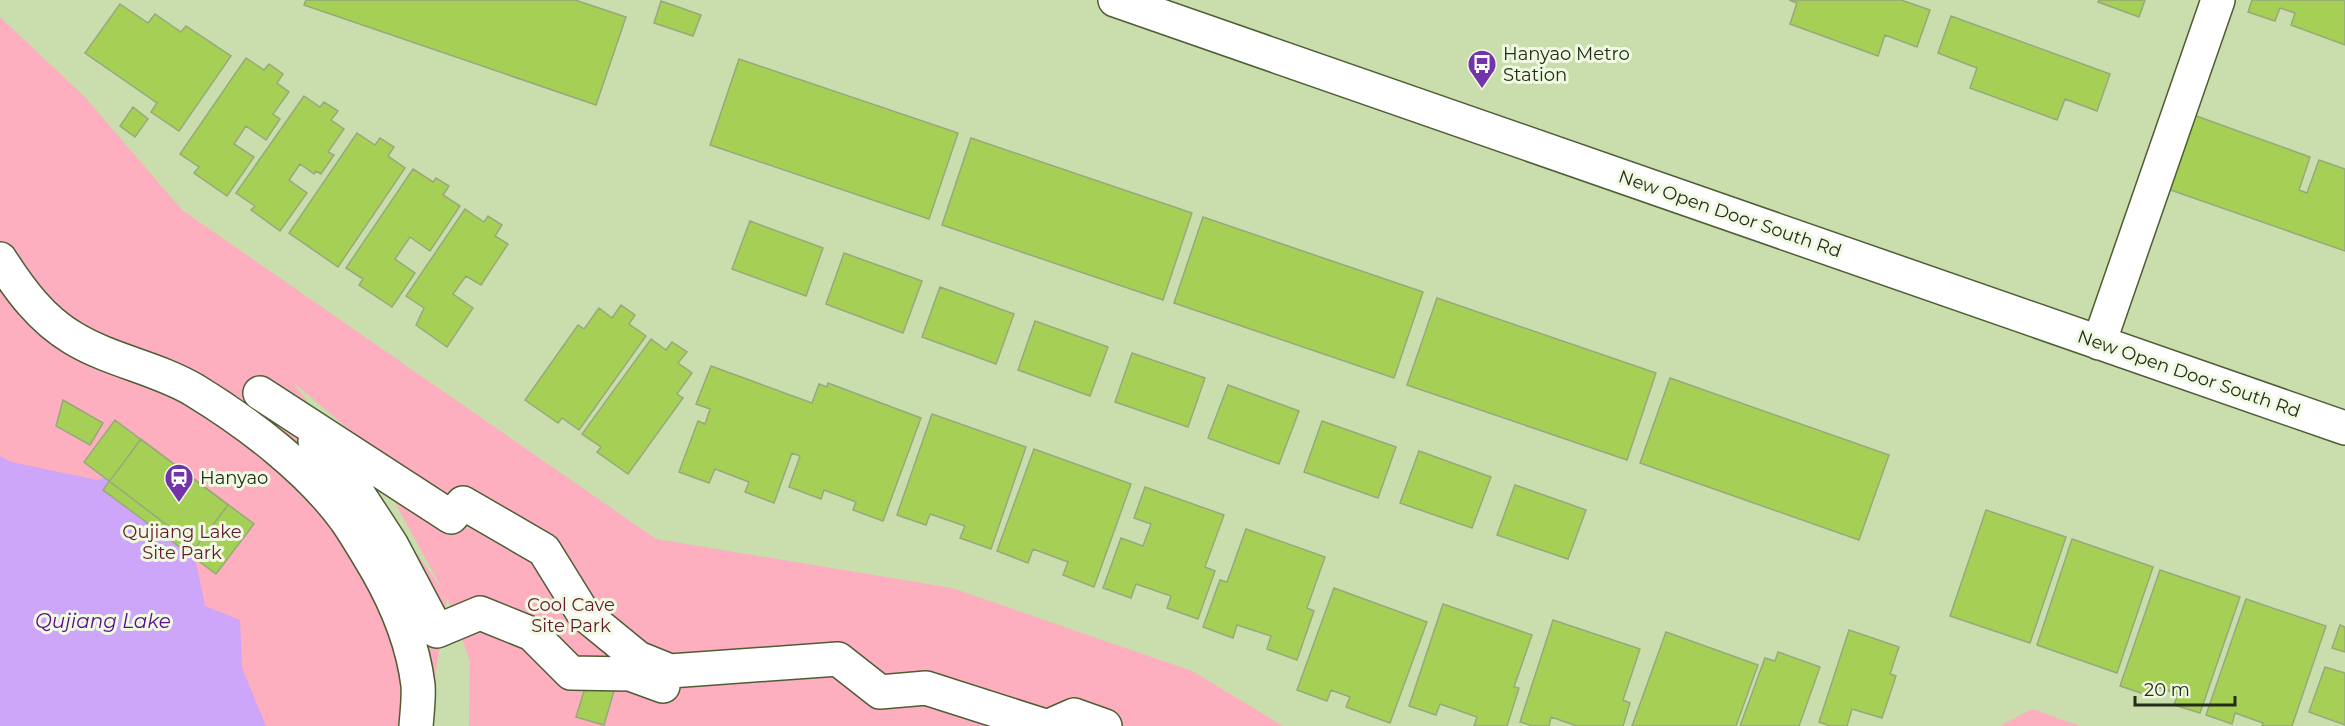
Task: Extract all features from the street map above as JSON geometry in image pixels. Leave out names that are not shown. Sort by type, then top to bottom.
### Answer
[{"type":"street","name":"New Open Door South Rd","points":[[1115,0],[2345,428]]},
{"type":"street","points":[[2099,343],[2218,0]]},
{"type":"street","points":[[0,259],[20,291],[43,316],[74,339],[193,390],[285,455],[317,485],[358,539],[398,612],[408,641],[418,686],[416,726]]},
{"type":"street","points":[[981,726],[927,708],[873,712],[832,679],[659,687],[630,674],[571,673],[532,634],[480,613],[437,631],[391,544],[357,492],[314,440],[260,393],[452,518],[463,503],[544,550],[583,613],[638,658],[670,671],[838,659],[880,692],[926,688],[1047,726],[1074,715],[1105,726]]},
{"type":"green space","points":[[0,17],[85,97],[182,210],[656,539],[952,588],[1192,671],[1283,726],[469,726],[470,661],[447,597],[428,726],[0,726]],"holes":[[[293,382],[367,445],[401,514],[443,590]]]},
{"type":"green space","points":[[2032,709],[2080,726],[2000,726]]},
{"type":"water","name":"Qujiang Lake","points":[[0,456],[11,462],[97,480],[133,470],[189,529],[205,606],[240,620],[242,668],[266,726],[0,726]]},
{"type":"building","points":[[306,0],[575,0],[626,17],[596,105],[304,5]]},
{"type":"building","points":[[1789,0],[1901,0],[1930,10],[1917,47],[1885,35],[1878,56],[1790,24],[1797,3]]},
{"type":"building","points":[[2099,0],[2145,0],[2139,17],[2098,2]]},
{"type":"building","points":[[2252,0],[2345,0],[2345,45],[2291,25],[2295,13],[2280,8],[2275,21],[2248,12]]},
{"type":"building","points":[[661,1],[701,15],[693,36],[654,23]]},
{"type":"building","points":[[120,4],[148,23],[155,14],[181,32],[186,26],[231,56],[179,131],[151,112],[157,103],[85,53]]},
{"type":"building","points":[[1951,16],[2110,74],[2097,111],[2065,99],[2057,120],[1970,88],[1977,68],[1938,53]]},
{"type":"building","points":[[246,58],[264,70],[269,64],[283,74],[277,83],[289,92],[273,114],[280,119],[266,140],[246,126],[234,144],[254,157],[227,196],[194,173],[199,167],[180,154]]},
{"type":"building","points":[[739,59],[958,133],[929,219],[710,145]]},
{"type":"building","points":[[304,96],[320,107],[324,102],[338,111],[331,120],[344,129],[328,152],[334,155],[321,174],[316,171],[314,174],[300,164],[289,180],[307,193],[280,231],[251,210],[255,206],[236,193]]},
{"type":"building","points":[[133,107],[148,119],[135,137],[120,126]]},
{"type":"building","points":[[2188,113],[2310,157],[2299,190],[2307,193],[2319,160],[2345,169],[2345,251],[2162,187]]},
{"type":"building","points":[[357,133],[375,145],[380,138],[394,147],[388,156],[405,168],[338,267],[289,233]]},
{"type":"building","points":[[971,138],[1192,213],[1163,300],[942,225]]},
{"type":"building","points":[[413,169],[433,182],[436,178],[449,186],[443,195],[460,206],[430,251],[410,237],[395,259],[415,273],[392,307],[359,285],[363,279],[346,268]]},
{"type":"building","points":[[465,209],[484,222],[488,216],[502,225],[495,236],[508,244],[481,285],[466,276],[453,294],[473,308],[447,347],[416,325],[424,308],[406,296]]},
{"type":"building","points":[[1203,217],[1423,292],[1394,378],[1174,303]]},
{"type":"building","points":[[750,221],[823,248],[806,296],[732,269]]},
{"type":"building","points":[[844,253],[922,281],[903,333],[826,304]]},
{"type":"building","points":[[940,287],[1014,314],[996,364],[922,337]]},
{"type":"building","points":[[1437,298],[1656,373],[1627,460],[1407,385]]},
{"type":"building","points":[[621,305],[635,315],[629,324],[646,336],[579,430],[562,418],[558,423],[525,400],[578,325],[584,329],[599,308],[612,318]]},
{"type":"building","points":[[1035,321],[1108,347],[1090,396],[1018,370]]},
{"type":"building","points":[[651,339],[666,350],[672,342],[687,352],[678,363],[692,373],[677,394],[683,398],[628,474],[597,452],[601,447],[582,434]]},
{"type":"building","points":[[1132,353],[1205,378],[1188,427],[1115,402]]},
{"type":"building","points":[[711,366],[812,403],[819,384],[827,387],[828,383],[921,418],[883,521],[853,510],[856,502],[824,490],[821,499],[789,487],[800,456],[792,453],[774,503],[745,492],[749,482],[715,469],[709,483],[679,472],[698,421],[705,424],[710,409],[696,404]]},
{"type":"building","points":[[1670,378],[1889,455],[1859,540],[1640,463]]},
{"type":"building","points":[[1228,385],[1299,411],[1279,464],[1208,438]]},
{"type":"building","points":[[63,400],[103,423],[90,445],[56,426]]},
{"type":"building","points":[[932,414],[1026,447],[991,549],[960,538],[965,526],[930,514],[926,525],[897,515]]},
{"type":"building","points":[[115,420],[228,505],[196,547],[84,462]]},
{"type":"building","points":[[1322,421],[1396,447],[1378,498],[1304,472]]},
{"type":"building","points":[[141,439],[254,524],[216,574],[103,490]]},
{"type":"building","points":[[1034,449],[1131,484],[1094,587],[1063,575],[1068,562],[1033,549],[1028,563],[997,551]]},
{"type":"building","points":[[1419,451],[1491,477],[1472,528],[1400,503]]},
{"type":"building","points":[[1515,485],[1586,510],[1568,559],[1497,535]]},
{"type":"building","points":[[1145,487],[1224,515],[1205,567],[1215,571],[1198,619],[1167,608],[1171,596],[1136,584],[1131,598],[1103,588],[1121,538],[1143,546],[1151,524],[1134,518]]},
{"type":"building","points":[[1986,510],[2066,537],[2030,643],[1950,616]]},
{"type":"building","points":[[1246,529],[1325,557],[1307,608],[1314,611],[1297,660],[1267,649],[1271,636],[1237,625],[1233,638],[1203,627],[1220,580],[1227,582]]},
{"type":"building","points":[[2072,539],[2153,567],[2117,673],[2037,645]]},
{"type":"building","points":[[2160,570],[2240,597],[2200,713],[2174,705],[2178,694],[2151,685],[2147,695],[2120,686]]},
{"type":"building","points":[[1334,588],[1427,622],[1390,723],[1346,707],[1350,697],[1331,690],[1327,701],[1297,690]]},
{"type":"building","points":[[2246,599],[2326,626],[2292,726],[2262,726],[2263,723],[2235,713],[2232,724],[2206,715]]},
{"type":"building","points":[[1443,604],[1532,635],[1514,687],[1519,688],[1507,726],[1474,726],[1477,717],[1440,704],[1436,715],[1409,706]]},
{"type":"building","points":[[1553,620],[1640,649],[1623,700],[1630,703],[1623,726],[1577,726],[1551,717],[1549,726],[1532,726],[1520,722]]},
{"type":"building","points":[[2340,625],[2345,627],[2345,652],[2332,648]]},
{"type":"building","points":[[1849,630],[1899,647],[1890,674],[1896,676],[1882,718],[1852,709],[1847,726],[1830,726],[1819,722]]},
{"type":"building","points":[[1666,632],[1758,665],[1736,726],[1632,726]]},
{"type":"building","points":[[1778,652],[1820,667],[1799,726],[1740,726],[1765,658],[1775,661]]},
{"type":"building","points":[[593,662],[620,670],[604,725],[576,717]]},
{"type":"building","points":[[2325,667],[2345,673],[2345,725],[2309,712]]},
{"type":"place","name":"Hanyao Metro Station","points":[[1482,90]]},
{"type":"place","name":"Hanyao","points":[[179,504]]},
{"type":"park label","name":"Qujiang Lake Site Park","points":[[182,542]]},
{"type":"park label","name":"Cool Cave Site Park","points":[[571,615]]}]
